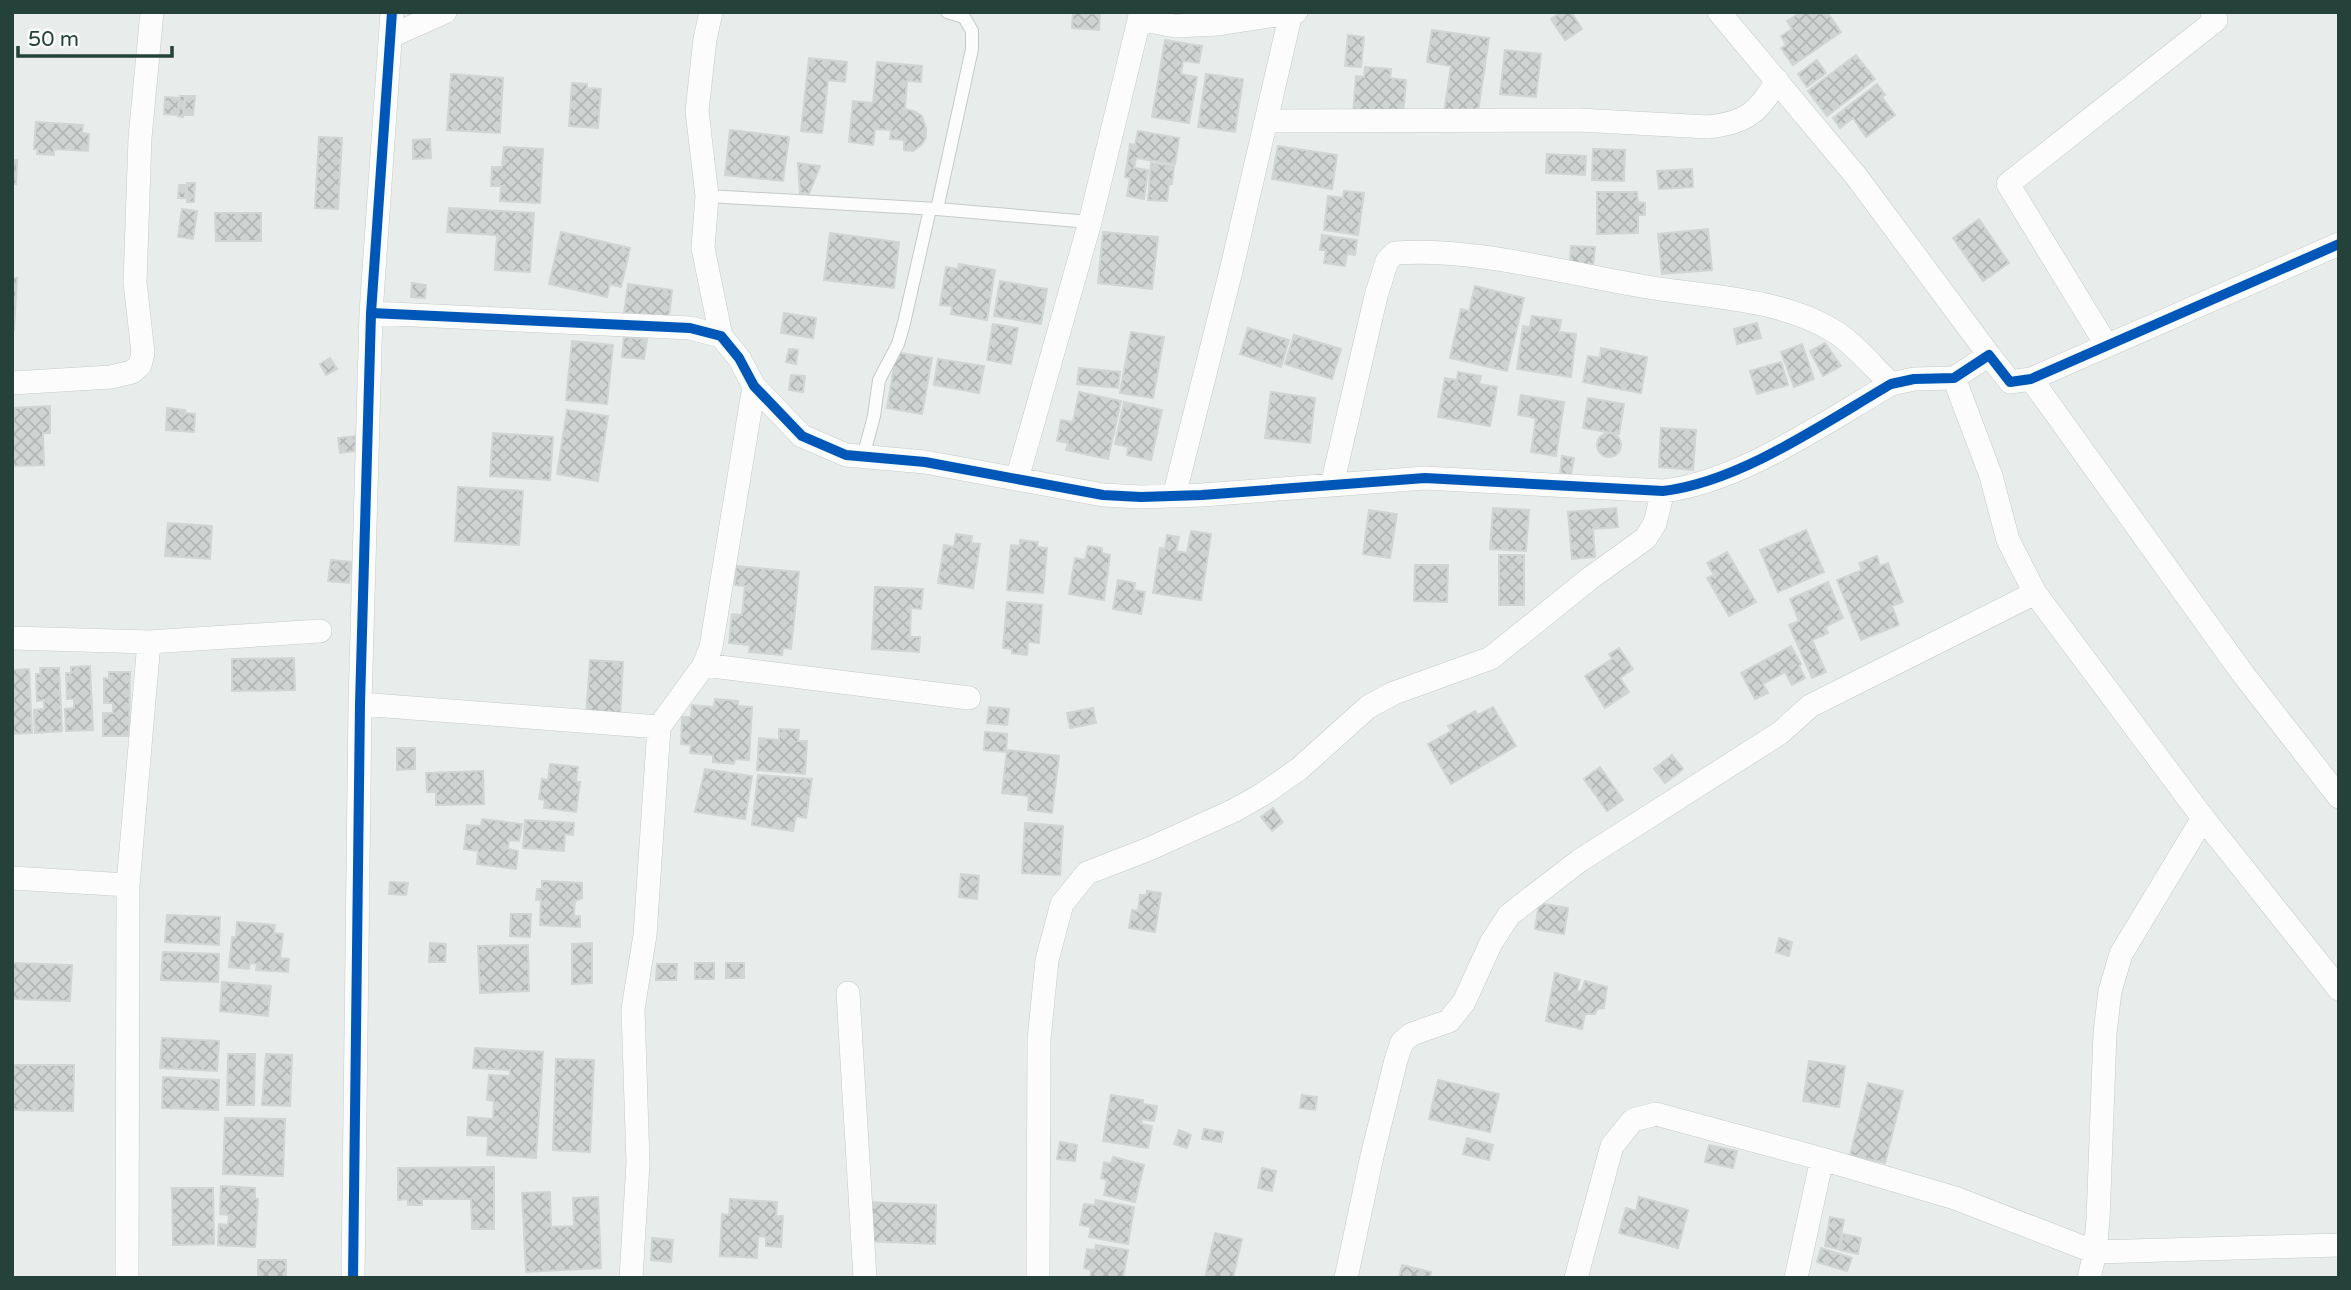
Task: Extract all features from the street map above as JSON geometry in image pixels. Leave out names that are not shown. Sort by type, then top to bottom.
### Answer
[{"type":"street","points":[[12,383],[111,377],[132,373],[140,365],[143,353],[135,282],[140,138],[152,12]]},
{"type":"street","points":[[353,1278],[360,704],[371,313],[392,12]]},
{"type":"street","points":[[391,37],[445,12]]},
{"type":"street","points":[[711,12],[705,39],[697,111],[707,196],[703,248],[721,336],[739,358],[754,386],[803,436],[846,455],[925,462],[1103,495],[1174,496],[1446,478],[1573,488],[1663,491],[1687,488],[1754,462],[1891,384],[1914,379],[1954,378],[1989,355]]},
{"type":"street","points":[[1017,479],[1090,222],[1140,15],[1175,26],[1218,24],[1296,12]]},
{"type":"street","points":[[1719,12],[1856,176],[2010,382],[2031,379],[2339,244]]},
{"type":"street","points":[[2107,346],[2008,184],[2216,20],[2211,12]]},
{"type":"street","points":[[1174,496],[1231,271],[1291,13]]},
{"type":"street","points":[[1266,121],[1579,120],[1708,127],[1727,125],[1756,111],[1766,102],[1777,80]]},
{"type":"street","points":[[1332,485],[1376,296],[1387,261],[1395,253],[1430,251],[1772,306],[1834,331],[1891,384]]},
{"type":"street","points":[[371,313],[690,328],[721,336]]},
{"type":"street","points":[[1954,378],[1991,476],[2008,540],[2035,593],[2203,818],[2339,989]]},
{"type":"street","points":[[2031,379],[2243,674],[2338,794]]},
{"type":"street","points":[[631,1278],[638,1163],[633,1009],[645,936],[659,727],[704,665],[711,647],[754,386]]},
{"type":"street","points":[[1038,1278],[1039,1040],[1047,960],[1062,904],[1087,873],[1149,849],[1235,810],[1263,794],[1299,769],[1368,707],[1394,693],[1491,658],[1589,579],[1646,538],[1655,523],[1663,491]]},
{"type":"street","points":[[1346,1278],[1372,1156],[1402,1042],[1412,1034],[1449,1021],[1464,1002],[1491,943],[1509,915],[1579,860],[1780,733],[1810,706],[2035,593]]},
{"type":"street","points":[[12,638],[149,642],[320,631]]},
{"type":"street","points":[[127,1278],[128,885],[149,642]]},
{"type":"street","points":[[704,665],[969,698]]},
{"type":"street","points":[[360,704],[659,727]]},
{"type":"street","points":[[2089,1278],[2095,1252],[2101,1169],[2105,1033],[2110,991],[2121,954],[2203,818]]},
{"type":"street","points":[[12,877],[128,885]]},
{"type":"street","points":[[848,993],[865,1278]]},
{"type":"street","points":[[1576,1278],[1612,1146],[1633,1120],[1656,1114],[1955,1198],[2095,1252],[2339,1245]]},
{"type":"street","points":[[1796,1278],[1822,1159]]},
{"type":"lane","points":[[863,457],[874,416],[879,380],[898,344],[904,323],[972,49],[972,30],[964,17],[947,12]]},
{"type":"lane","points":[[707,196],[934,209],[1090,222]]},
{"type":"building","points":[[1073,12],[1100,12],[1099,30],[1072,28]]},
{"type":"building","points":[[1561,12],[1571,12],[1582,29],[1565,40],[1551,19]]},
{"type":"building","points":[[1801,12],[1827,12],[1841,32],[1793,65],[1781,48],[1786,45],[1781,36],[1792,29],[1787,21]]},
{"type":"building","points":[[1432,30],[1489,38],[1477,118],[1444,113],[1451,66],[1427,62]]},
{"type":"building","points":[[1348,35],[1364,37],[1361,67],[1345,66]]},
{"type":"building","points":[[1165,40],[1202,46],[1199,63],[1183,61],[1181,74],[1197,77],[1189,123],[1152,117]]},
{"type":"building","points":[[1505,50],[1541,54],[1536,97],[1500,94]]},
{"type":"building","points":[[1856,55],[1875,79],[1827,116],[1808,91]]},
{"type":"building","points":[[809,58],[847,62],[845,82],[828,80],[822,133],[801,131]]},
{"type":"building","points":[[1817,60],[1826,73],[1807,87],[1798,74]]},
{"type":"building","points":[[877,62],[922,66],[921,82],[907,81],[905,109],[922,116],[926,129],[926,138],[913,151],[904,150],[904,140],[890,139],[891,130],[875,129],[873,145],[849,142],[853,101],[873,103]]},
{"type":"building","points":[[1365,67],[1391,69],[1390,78],[1406,80],[1403,117],[1353,113],[1356,76],[1364,77]]},
{"type":"building","points":[[451,74],[503,78],[500,133],[447,130]]},
{"type":"building","points":[[1206,74],[1243,79],[1235,132],[1198,127]]},
{"type":"building","points":[[572,83],[601,89],[598,128],[569,126]]},
{"type":"building","points":[[1877,84],[1885,95],[1882,97],[1895,115],[1866,137],[1853,118],[1840,128],[1833,118]]},
{"type":"building","points":[[180,96],[185,96],[183,117],[178,116]]},
{"type":"building","points":[[186,96],[195,96],[193,115],[184,115]]},
{"type":"building","points":[[165,97],[179,98],[178,115],[164,114]]},
{"type":"building","points":[[36,122],[83,125],[82,133],[89,134],[88,151],[54,149],[54,155],[37,154],[38,149],[34,149]]},
{"type":"building","points":[[730,130],[789,137],[783,181],[725,175]]},
{"type":"building","points":[[1138,131],[1179,138],[1175,164],[1136,158],[1134,168],[1148,170],[1144,199],[1127,196],[1130,178],[1125,177],[1130,144],[1135,145]]},
{"type":"building","points":[[319,137],[342,138],[338,209],[315,208]]},
{"type":"building","points":[[430,139],[431,158],[413,159],[413,140]]},
{"type":"building","points":[[1278,146],[1337,155],[1332,189],[1272,179]]},
{"type":"building","points":[[504,147],[543,149],[540,203],[500,201],[501,186],[491,186],[492,167],[502,167]]},
{"type":"building","points":[[1593,149],[1625,150],[1624,181],[1592,180]]},
{"type":"building","points":[[1547,154],[1586,156],[1585,175],[1546,173]]},
{"type":"building","points":[[12,160],[17,160],[16,184],[12,184]]},
{"type":"building","points":[[798,163],[820,166],[809,194],[800,193]]},
{"type":"building","points":[[1151,163],[1174,166],[1167,201],[1148,200]]},
{"type":"building","points":[[1692,169],[1693,187],[1659,189],[1657,171]]},
{"type":"building","points":[[187,183],[195,183],[194,202],[187,202]]},
{"type":"building","points":[[179,185],[186,185],[185,198],[178,198]]},
{"type":"building","points":[[1344,191],[1364,193],[1358,235],[1324,230],[1328,196],[1343,198]]},
{"type":"building","points":[[1597,192],[1637,192],[1638,202],[1645,203],[1645,215],[1638,215],[1638,233],[1597,234]]},
{"type":"building","points":[[449,208],[534,213],[530,272],[495,270],[497,235],[447,232]]},
{"type":"building","points":[[182,209],[197,211],[193,239],[178,237]]},
{"type":"building","points":[[215,213],[261,213],[261,241],[216,241]]},
{"type":"building","points":[[1979,219],[2009,263],[1983,281],[1953,238]]},
{"type":"building","points":[[1708,229],[1712,270],[1662,274],[1658,234]]},
{"type":"building","points":[[561,232],[630,248],[621,287],[610,284],[607,297],[549,284]]},
{"type":"building","points":[[1103,232],[1158,237],[1152,289],[1098,283]]},
{"type":"building","points":[[830,233],[899,242],[894,288],[824,280]]},
{"type":"building","points":[[1322,235],[1357,240],[1355,255],[1347,254],[1345,266],[1324,263],[1326,250],[1320,250]]},
{"type":"building","points":[[1571,246],[1595,247],[1593,267],[1570,265]]},
{"type":"building","points":[[959,264],[995,270],[987,320],[951,314],[952,306],[940,305],[946,267],[958,269]]},
{"type":"building","points":[[12,278],[17,278],[14,330],[12,330]]},
{"type":"building","points":[[1000,281],[1047,289],[1041,324],[994,316]]},
{"type":"building","points":[[412,283],[426,285],[425,298],[411,297]]},
{"type":"building","points":[[628,284],[672,290],[669,317],[624,313]]},
{"type":"building","points":[[1475,286],[1524,298],[1507,371],[1450,358],[1461,309],[1469,311]]},
{"type":"building","points":[[784,313],[816,318],[813,338],[781,333]]},
{"type":"building","points":[[1532,316],[1561,320],[1559,332],[1576,334],[1571,377],[1517,369],[1523,326],[1530,327]]},
{"type":"building","points":[[1757,323],[1761,338],[1737,344],[1734,329]]},
{"type":"building","points":[[993,324],[1018,328],[1011,364],[987,360]]},
{"type":"building","points":[[1248,328],[1289,340],[1281,367],[1240,354]]},
{"type":"building","points":[[1131,332],[1164,337],[1153,398],[1120,393]]},
{"type":"building","points":[[1294,335],[1341,349],[1332,379],[1285,364]]},
{"type":"building","points":[[624,337],[647,339],[644,359],[622,357]]},
{"type":"building","points":[[572,341],[613,345],[607,404],[566,400]]},
{"type":"building","points":[[1825,343],[1841,366],[1823,376],[1810,351]]},
{"type":"building","points":[[1802,344],[1814,379],[1794,387],[1781,352]]},
{"type":"building","points":[[1601,348],[1647,357],[1641,393],[1583,382],[1588,356],[1600,358]]},
{"type":"building","points":[[789,349],[798,350],[796,364],[786,362]]},
{"type":"building","points":[[894,352],[932,358],[922,414],[887,408]]},
{"type":"building","points":[[330,358],[337,369],[326,375],[320,364]]},
{"type":"building","points":[[938,359],[984,366],[979,393],[934,385]]},
{"type":"building","points":[[1781,362],[1788,385],[1757,394],[1750,371]]},
{"type":"building","points":[[1079,368],[1120,372],[1118,388],[1077,384]]},
{"type":"building","points":[[1458,372],[1481,376],[1479,384],[1497,387],[1490,426],[1438,417],[1445,378],[1457,380]]},
{"type":"building","points":[[791,375],[805,376],[803,392],[789,390]]},
{"type":"building","points":[[1079,392],[1121,401],[1108,459],[1066,450],[1068,443],[1057,441],[1061,420],[1073,422]]},
{"type":"building","points":[[1271,392],[1315,398],[1310,443],[1265,438]]},
{"type":"building","points":[[1521,395],[1564,402],[1556,456],[1531,452],[1536,418],[1518,415]]},
{"type":"building","points":[[1588,398],[1624,404],[1619,434],[1583,428]]},
{"type":"building","points":[[1124,402],[1162,410],[1151,460],[1127,455],[1128,447],[1115,444]]},
{"type":"building","points":[[50,406],[50,433],[43,433],[44,465],[12,466],[12,408]]},
{"type":"building","points":[[167,408],[195,414],[194,432],[166,430]]},
{"type":"building","points":[[567,410],[608,416],[598,481],[557,474]]},
{"type":"building","points":[[1661,428],[1696,430],[1693,470],[1659,467]]},
{"type":"building","points":[[493,433],[553,437],[550,480],[490,476]]},
{"type":"building","points":[[1609,433],[1618,436],[1621,445],[1618,454],[1609,457],[1600,454],[1597,445],[1600,436]]},
{"type":"building","points":[[355,436],[357,451],[340,453],[338,438]]},
{"type":"building","points":[[1562,456],[1574,458],[1571,475],[1560,474]]},
{"type":"building","points":[[458,487],[523,491],[519,545],[455,541]]},
{"type":"building","points":[[1493,508],[1529,510],[1526,551],[1490,549]]},
{"type":"building","points":[[1616,508],[1618,527],[1593,529],[1595,557],[1572,559],[1568,512]]},
{"type":"building","points":[[1369,510],[1397,514],[1390,558],[1363,554]]},
{"type":"building","points":[[168,523],[212,526],[210,559],[165,556]]},
{"type":"building","points":[[1806,530],[1824,572],[1778,592],[1760,550]]},
{"type":"building","points":[[1191,531],[1211,534],[1201,600],[1153,593],[1160,548],[1165,549],[1167,535],[1179,537],[1176,551],[1187,553]]},
{"type":"building","points":[[956,534],[972,536],[971,543],[980,544],[973,588],[938,583],[944,545],[954,547]]},
{"type":"building","points":[[1020,540],[1038,542],[1037,547],[1047,548],[1043,593],[1007,590],[1011,545],[1020,546]]},
{"type":"building","points":[[1088,546],[1102,548],[1102,553],[1110,555],[1104,600],[1069,594],[1075,558],[1085,560]]},
{"type":"building","points":[[1727,552],[1756,602],[1729,616],[1707,578],[1714,575],[1707,563]]},
{"type":"building","points":[[1499,555],[1524,555],[1524,605],[1499,605]]},
{"type":"building","points":[[1877,556],[1880,566],[1888,563],[1903,602],[1892,606],[1899,625],[1861,640],[1837,580],[1862,570],[1859,563]]},
{"type":"building","points":[[331,560],[352,562],[349,583],[328,581]]},
{"type":"building","points":[[1415,565],[1448,565],[1447,602],[1414,601]]},
{"type":"building","points":[[736,566],[799,572],[791,649],[783,648],[782,655],[749,652],[750,645],[729,643],[732,614],[742,615],[745,586],[735,585]]},
{"type":"building","points":[[1118,580],[1135,583],[1134,590],[1145,592],[1141,614],[1113,609]]},
{"type":"building","points":[[1828,582],[1843,618],[1825,627],[1828,633],[1812,640],[1826,672],[1812,678],[1789,625],[1799,621],[1790,599]]},
{"type":"building","points":[[875,587],[923,589],[921,609],[911,608],[910,637],[920,637],[919,652],[872,649]]},
{"type":"building","points":[[1007,602],[1042,605],[1039,643],[1028,642],[1027,655],[1012,653],[1012,649],[1003,648]]},
{"type":"building","points":[[1791,646],[1805,678],[1792,685],[1785,672],[1763,684],[1768,693],[1755,699],[1741,673]]},
{"type":"building","points":[[1619,648],[1633,669],[1620,678],[1629,692],[1605,708],[1585,676],[1612,659],[1609,654]]},
{"type":"building","points":[[294,658],[295,690],[232,691],[232,659]]},
{"type":"building","points":[[590,660],[623,662],[620,719],[586,717]]},
{"type":"building","points":[[90,666],[93,730],[66,731],[65,709],[74,708],[74,699],[67,699],[66,673],[71,673],[71,667]]},
{"type":"building","points":[[40,668],[59,668],[62,731],[35,733],[34,710],[44,709],[44,700],[37,701],[36,674],[41,674]]},
{"type":"building","points":[[29,669],[32,733],[12,734],[12,670]]},
{"type":"building","points":[[109,672],[130,672],[129,736],[103,736],[103,713],[113,713],[113,703],[104,703],[104,678],[109,679]]},
{"type":"building","points":[[715,699],[738,701],[738,706],[752,707],[749,760],[735,759],[734,764],[713,762],[713,755],[690,753],[691,745],[681,744],[682,717],[691,717],[692,705],[714,707]]},
{"type":"building","points":[[989,707],[1009,709],[1007,725],[987,723]]},
{"type":"building","points":[[1493,707],[1516,746],[1451,784],[1428,744],[1451,731],[1448,726],[1475,711],[1478,715]]},
{"type":"building","points":[[1093,708],[1096,723],[1070,728],[1067,713]]},
{"type":"building","points":[[779,729],[799,730],[798,741],[807,741],[805,774],[757,770],[759,738],[779,740]]},
{"type":"building","points":[[985,732],[1007,734],[1006,752],[984,750]]},
{"type":"building","points":[[397,748],[415,748],[415,769],[397,770]]},
{"type":"building","points":[[1007,750],[1059,756],[1052,813],[1028,810],[1029,796],[1002,793]]},
{"type":"building","points":[[1672,755],[1683,769],[1665,783],[1654,769]]},
{"type":"building","points":[[550,764],[578,767],[576,782],[580,782],[576,812],[544,808],[545,800],[539,799],[542,779],[548,780]]},
{"type":"building","points":[[1600,767],[1623,800],[1607,811],[1584,779]]},
{"type":"building","points":[[705,769],[752,776],[745,819],[695,812]]},
{"type":"building","points":[[483,771],[484,804],[436,805],[436,792],[427,792],[426,773]]},
{"type":"building","points":[[758,775],[812,779],[806,818],[796,816],[793,831],[752,825]]},
{"type":"building","points":[[1273,808],[1283,822],[1272,831],[1261,817]]},
{"type":"building","points":[[482,819],[522,824],[519,841],[509,840],[508,849],[518,851],[516,869],[477,864],[478,851],[464,849],[467,825],[481,826]]},
{"type":"building","points":[[525,820],[574,823],[573,835],[565,834],[564,851],[523,848]]},
{"type":"building","points":[[1025,823],[1063,826],[1060,875],[1022,873]]},
{"type":"building","points":[[961,874],[979,876],[977,899],[959,897]]},
{"type":"building","points":[[542,881],[582,883],[582,898],[575,901],[574,916],[580,916],[580,927],[540,925],[541,900],[536,900],[537,889],[542,889]]},
{"type":"building","points":[[390,882],[408,883],[406,895],[389,894]]},
{"type":"building","points":[[1147,891],[1161,893],[1155,932],[1129,928],[1132,910],[1138,911],[1140,895],[1147,895]]},
{"type":"building","points":[[1539,903],[1568,908],[1564,934],[1535,929]]},
{"type":"building","points":[[511,914],[531,914],[530,937],[510,936]]},
{"type":"building","points":[[167,915],[220,917],[219,945],[165,942]]},
{"type":"building","points":[[237,922],[275,925],[274,933],[283,934],[280,958],[289,959],[288,972],[256,970],[257,964],[250,963],[249,969],[229,967],[232,937],[236,937]]},
{"type":"building","points":[[1779,938],[1792,942],[1789,956],[1776,952]]},
{"type":"building","points":[[430,943],[446,944],[445,962],[429,962]]},
{"type":"building","points":[[592,943],[592,983],[572,984],[572,944]]},
{"type":"building","points":[[528,945],[529,991],[480,993],[478,946]]},
{"type":"building","points":[[163,952],[219,954],[218,982],[161,980]]},
{"type":"building","points":[[12,963],[72,965],[70,1001],[12,999]]},
{"type":"building","points":[[695,963],[714,963],[714,979],[695,979]]},
{"type":"building","points":[[726,963],[744,963],[744,978],[726,978]]},
{"type":"building","points":[[657,964],[677,964],[676,980],[656,980]]},
{"type":"building","points":[[1555,973],[1580,980],[1577,991],[1581,992],[1585,981],[1607,987],[1604,1008],[1597,1009],[1595,1014],[1585,1014],[1582,1029],[1546,1021]]},
{"type":"building","points":[[222,982],[271,986],[268,1016],[220,1011]]},
{"type":"building","points":[[162,1038],[219,1041],[217,1071],[160,1068]]},
{"type":"building","points":[[475,1048],[543,1052],[536,1158],[487,1155],[488,1136],[467,1135],[468,1117],[493,1119],[494,1101],[487,1100],[489,1075],[510,1076],[510,1070],[473,1068]]},
{"type":"building","points":[[228,1054],[255,1054],[254,1105],[227,1105]]},
{"type":"building","points":[[266,1054],[292,1055],[290,1106],[262,1105]]},
{"type":"building","points":[[556,1059],[594,1060],[590,1152],[553,1150]]},
{"type":"building","points":[[1809,1061],[1845,1066],[1839,1107],[1803,1101]]},
{"type":"building","points":[[12,1065],[74,1065],[73,1111],[12,1110]]},
{"type":"building","points":[[163,1077],[219,1080],[218,1110],[162,1108]]},
{"type":"building","points":[[1438,1080],[1499,1094],[1490,1132],[1429,1119]]},
{"type":"building","points":[[1868,1083],[1903,1091],[1885,1163],[1850,1155]]},
{"type":"building","points":[[1111,1095],[1143,1100],[1143,1104],[1157,1106],[1154,1121],[1142,1119],[1141,1124],[1152,1126],[1148,1148],[1103,1141]]},
{"type":"building","points":[[1302,1095],[1317,1097],[1315,1110],[1300,1108]]},
{"type":"building","points":[[225,1118],[285,1119],[283,1176],[223,1174]]},
{"type":"building","points":[[1204,1129],[1223,1132],[1221,1142],[1202,1139]]},
{"type":"building","points":[[1179,1130],[1191,1135],[1187,1148],[1174,1144]]},
{"type":"building","points":[[1467,1138],[1493,1145],[1489,1160],[1463,1154]]},
{"type":"building","points":[[1060,1142],[1077,1145],[1075,1161],[1057,1159]]},
{"type":"building","points":[[1709,1145],[1737,1151],[1733,1168],[1705,1162]]},
{"type":"building","points":[[1113,1157],[1144,1165],[1135,1202],[1104,1195],[1107,1180],[1101,1178],[1104,1162],[1111,1164]]},
{"type":"building","points":[[494,1167],[494,1229],[472,1229],[471,1199],[422,1199],[422,1205],[408,1205],[408,1199],[398,1200],[398,1168]]},
{"type":"building","points":[[1262,1168],[1276,1171],[1272,1191],[1258,1188]]},
{"type":"building","points":[[221,1186],[255,1188],[255,1199],[258,1199],[255,1247],[218,1245],[219,1224],[228,1225],[229,1215],[220,1214]]},
{"type":"building","points":[[172,1188],[213,1188],[214,1244],[173,1245]]},
{"type":"building","points":[[550,1192],[551,1227],[574,1226],[573,1198],[598,1197],[601,1268],[526,1272],[522,1193]]},
{"type":"building","points":[[1639,1197],[1688,1210],[1678,1248],[1619,1233],[1626,1208],[1636,1211]]},
{"type":"building","points":[[730,1199],[777,1202],[776,1216],[783,1216],[781,1247],[766,1246],[766,1237],[758,1236],[757,1258],[720,1256],[722,1214],[729,1215]]},
{"type":"building","points":[[1096,1200],[1134,1207],[1128,1244],[1089,1237],[1091,1227],[1080,1225],[1084,1204],[1095,1205]]},
{"type":"building","points":[[866,1202],[936,1205],[935,1244],[864,1241]]},
{"type":"building","points":[[1830,1217],[1844,1220],[1838,1249],[1825,1246]]},
{"type":"building","points":[[1215,1233],[1242,1239],[1233,1278],[1205,1278]]},
{"type":"building","points":[[1843,1234],[1861,1238],[1858,1254],[1840,1250]]},
{"type":"building","points":[[652,1238],[673,1240],[671,1262],[651,1260]]},
{"type":"building","points":[[1096,1245],[1128,1250],[1123,1278],[1090,1278],[1091,1270],[1084,1268],[1087,1249],[1095,1250]]},
{"type":"building","points":[[1821,1248],[1852,1258],[1847,1271],[1817,1262]]},
{"type":"building","points":[[258,1260],[286,1260],[286,1278],[258,1278]]},
{"type":"building","points":[[1402,1265],[1431,1272],[1430,1278],[1399,1278]]},
{"type":"cycle path","points":[[353,1278],[360,704],[371,313],[392,12]]},
{"type":"cycle path","points":[[371,313],[690,328],[721,336],[739,358],[754,386],[802,436],[846,455],[925,462],[1103,495],[1202,495],[1425,478],[1663,491],[1722,476],[1781,449],[1891,384],[1914,379],[1954,378],[1989,355],[2010,382],[2031,379],[2339,244]]}]
